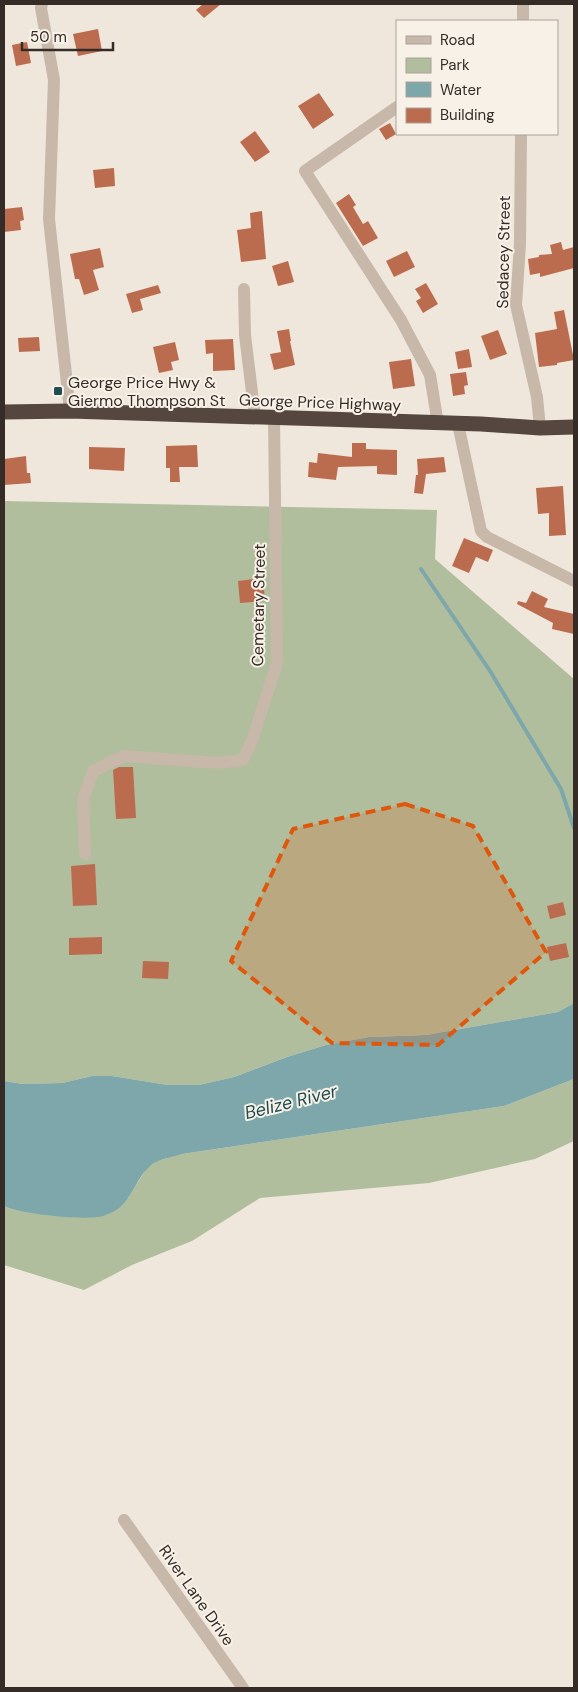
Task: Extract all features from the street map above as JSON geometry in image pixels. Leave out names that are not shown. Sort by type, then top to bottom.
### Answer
[{"type":"highway","name":"George Price Highway","points":[[4,412],[70,411],[547,428],[574,427]]},
{"type":"street","points":[[42,4],[54,80],[49,219],[70,411]]},
{"type":"street","points":[[522,20],[523,4]]},
{"type":"street","points":[[396,108],[305,171],[401,320],[430,375],[438,424]]},
{"type":"street","name":"Sedacey Street","points":[[521,135],[520,244],[516,305],[537,396],[547,428]]},
{"type":"street","points":[[244,289],[245,336],[255,417]]},
{"type":"street","name":"Cemetary Street","points":[[85,854],[83,799],[93,772],[124,756],[218,763],[243,760],[252,740],[277,663],[274,417]]},
{"type":"street","points":[[547,428],[574,420]]},
{"type":"street","points":[[458,424],[482,531],[487,537],[574,581]]},
{"type":"street","name":"River Lane Drive","points":[[124,1520],[243,1688]]},
{"type":"highlighted area","points":[[405,804],[473,826],[546,952],[438,1045],[332,1043],[231,961],[293,829]]},
{"type":"green space","points":[[4,501],[437,510],[435,559],[574,679],[574,1003],[558,1012],[426,1035],[369,1037],[326,1045],[234,1077],[199,1085],[168,1085],[112,1076],[92,1076],[62,1083],[23,1084],[4,1081]]},
{"type":"green space","points":[[574,1079],[574,1141],[535,1159],[429,1183],[260,1198],[192,1241],[132,1265],[84,1290],[4,1265],[4,1206],[9,1208],[128,1198],[147,1168],[157,1161],[182,1154],[504,1106]]},
{"type":"water","name":"Belize River","points":[[574,1003],[574,1079],[504,1106],[182,1154],[156,1162],[150,1166],[125,1202],[116,1210],[103,1216],[83,1218],[53,1216],[24,1212],[4,1206],[4,1081],[23,1084],[62,1083],[92,1076],[112,1076],[168,1085],[199,1085],[234,1077],[326,1045],[369,1037],[426,1035],[558,1012]]},
{"type":"building","points":[[203,4],[221,4],[204,18],[196,10]]},
{"type":"building","points":[[98,29],[102,51],[78,56],[73,34]]},
{"type":"building","points":[[27,42],[31,63],[16,66],[12,45]]},
{"type":"building","points":[[319,93],[334,115],[313,129],[298,106]]},
{"type":"building","points":[[390,123],[396,134],[386,140],[379,129]]},
{"type":"building","points":[[255,131],[270,152],[255,162],[240,142]]},
{"type":"building","points":[[114,168],[115,186],[95,188],[93,170]]},
{"type":"building","points":[[349,194],[356,205],[353,207],[363,224],[368,221],[378,238],[363,246],[336,203]]},
{"type":"building","points":[[22,207],[24,220],[20,221],[21,230],[4,232],[4,209]]},
{"type":"building","points":[[262,211],[266,259],[241,262],[237,230],[251,228],[250,213]]},
{"type":"building","points":[[561,242],[563,250],[574,247],[574,268],[540,277],[540,273],[530,275],[528,259],[539,257],[539,255],[552,254],[550,245]]},
{"type":"building","points":[[100,248],[104,267],[93,270],[99,290],[84,295],[79,279],[75,279],[70,254]]},
{"type":"building","points":[[407,251],[415,267],[394,277],[386,261]]},
{"type":"building","points":[[288,261],[294,282],[278,286],[272,266]]},
{"type":"building","points":[[426,283],[438,304],[423,313],[416,301],[421,298],[415,289]]},
{"type":"building","points":[[158,285],[161,293],[140,299],[143,310],[132,313],[126,294]]},
{"type":"building","points":[[564,310],[574,360],[557,363],[557,365],[539,367],[535,333],[557,329],[554,312]]},
{"type":"building","points":[[289,329],[295,365],[274,370],[270,354],[281,352],[277,331]]},
{"type":"building","points":[[498,330],[507,354],[490,360],[481,336]]},
{"type":"building","points":[[39,337],[40,351],[19,352],[18,338]]},
{"type":"building","points":[[233,339],[235,370],[213,371],[213,353],[206,354],[205,340]]},
{"type":"building","points":[[175,342],[179,360],[171,362],[173,370],[159,373],[153,347]]},
{"type":"building","points":[[469,349],[472,367],[458,369],[455,352]]},
{"type":"building","points":[[411,359],[415,386],[393,389],[389,362]]},
{"type":"building","points":[[466,372],[468,385],[464,386],[465,394],[453,396],[450,374]]},
{"type":"building","points":[[352,443],[366,443],[366,449],[397,450],[397,475],[377,474],[377,466],[338,467],[336,480],[308,477],[309,462],[317,463],[318,453],[352,457]]},
{"type":"building","points":[[197,445],[198,467],[179,467],[180,482],[170,482],[170,468],[166,468],[166,446]]},
{"type":"building","points":[[89,447],[125,448],[124,471],[89,469]]},
{"type":"building","points":[[26,456],[27,473],[30,473],[31,483],[4,485],[4,459]]},
{"type":"building","points":[[444,457],[446,472],[426,474],[423,494],[414,493],[416,475],[418,475],[417,459]]},
{"type":"building","points":[[563,486],[566,535],[549,536],[549,513],[538,514],[536,488]]},
{"type":"building","points":[[464,538],[493,550],[488,562],[476,557],[469,573],[452,566]]},
{"type":"building","points":[[263,578],[265,601],[240,603],[238,581]]},
{"type":"building","points":[[532,591],[548,599],[544,607],[574,614],[574,634],[552,629],[553,623],[517,604],[518,601],[526,603]]},
{"type":"building","points":[[119,767],[133,767],[136,818],[116,819],[113,770]]},
{"type":"building","points":[[95,864],[97,905],[73,906],[71,866]]},
{"type":"building","points":[[563,902],[566,915],[550,919],[547,906]]},
{"type":"building","points":[[102,937],[102,954],[69,955],[69,938]]},
{"type":"building","points":[[566,943],[569,957],[550,961],[547,947]]},
{"type":"building","points":[[143,961],[169,962],[168,979],[142,978]]},
{"type":"waterway","points":[[421,569],[490,671],[561,789],[574,828]]},
{"type":"place","name":"George Price Hwy & Giermo Thompson St","points":[[58,391]]}]
